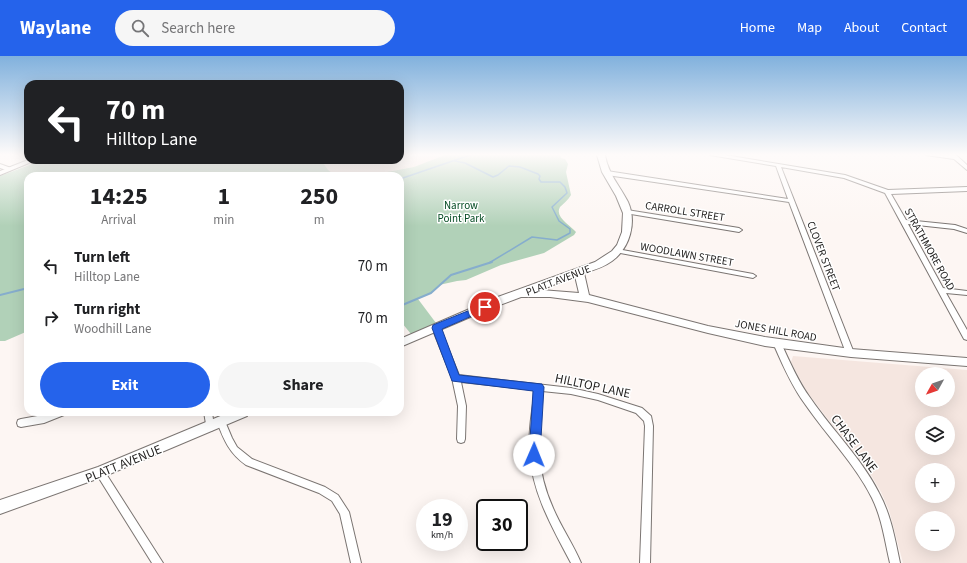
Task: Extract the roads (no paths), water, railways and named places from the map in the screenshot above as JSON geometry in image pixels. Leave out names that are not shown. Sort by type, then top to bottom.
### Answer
[{"type":"main road","name":"PLATT AVENUE","points":[[404,341],[498,301],[523,294],[601,263],[617,251],[626,235],[628,222],[624,202],[610,179]]},
{"type":"main road","points":[[579,272],[585,297]]},
{"type":"main road","name":"JONES HILL ROAD","points":[[523,294],[552,292],[585,297],[778,345],[850,353],[967,362]]},
{"type":"main road","name":"PLATT AVENUE","points":[[0,507],[100,472],[234,416]]},
{"type":"street","points":[[644,179],[792,201]]},
{"type":"street","name":"CLOVER STREET","points":[[783,179],[850,353]]},
{"type":"street","points":[[850,179],[886,192],[967,189]]},
{"type":"street","name":"STRATHMORE ROAD","points":[[886,192],[967,337]]},
{"type":"street","name":"CARROLL STREET","points":[[627,212],[740,230]]},
{"type":"street","points":[[904,222],[955,227],[967,231]]},
{"type":"street","name":"WOODLAWN STREET","points":[[617,251],[753,276]]},
{"type":"street","points":[[942,290],[967,293]]},
{"type":"street","points":[[436,328],[456,378],[462,406],[461,438]]},
{"type":"street","name":"CHASE LANE","points":[[778,345],[789,371],[801,392],[859,468],[876,495],[883,514],[895,563]]},
{"type":"street","name":"HILLTOP LANE","points":[[456,378],[571,391],[598,397],[639,410],[648,419],[649,426],[645,563]]},
{"type":"street","points":[[539,387],[534,440],[536,470],[544,498],[576,563]]},
{"type":"street","points":[[20,423],[44,419],[51,416]]},
{"type":"street","points":[[210,416],[230,445],[242,458],[322,490],[335,498],[344,512],[356,563]]},
{"type":"street","points":[[100,472],[158,563]]},
{"type":"waterway","points":[[489,263],[532,237],[557,240],[570,233],[570,229],[559,221],[552,207],[567,193],[565,187],[560,182],[541,182],[539,179]]},
{"type":"waterway","points":[[404,304],[431,293],[451,275],[489,263]]},
{"type":"waterway","points":[[0,295],[24,289]]},
{"type":"park label","name":"Narrow Point Park","points":[[461,211]]}]
